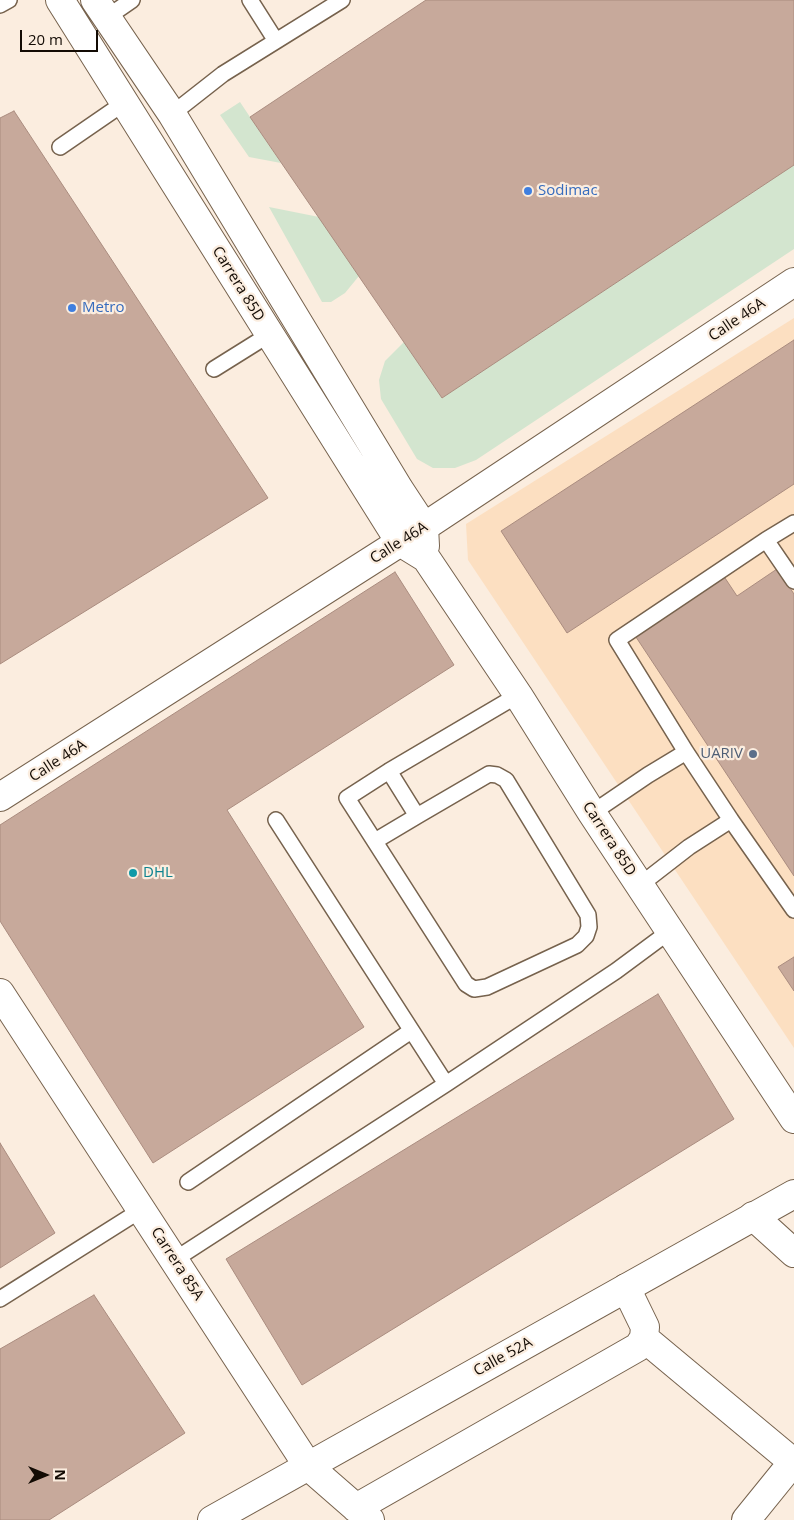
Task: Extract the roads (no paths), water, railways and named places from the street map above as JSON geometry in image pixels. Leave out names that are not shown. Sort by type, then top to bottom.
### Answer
[{"type":"street","name":"Carrera 85D","points":[[60,0],[400,542],[426,558],[518,695],[592,814],[794,1119]]},
{"type":"street","name":"Carrera 85D","points":[[101,9],[172,114],[394,481],[424,527],[426,558]]},
{"type":"street","name":"Calle 46A","points":[[0,797],[424,527],[794,282]]},
{"type":"street","name":"Carrera 85A","points":[[0,993],[308,1466],[363,1514]]},
{"type":"street","name":"Calle 52A","points":[[212,1520],[794,1194]]},
{"type":"street","points":[[753,1216],[794,1253]]},
{"type":"street","points":[[363,1514],[638,1347],[644,1338],[645,1327],[626,1288]]},
{"type":"street","points":[[644,1338],[794,1463],[746,1520]]},
{"type":"lane","points":[[0,6],[9,0]]},
{"type":"lane","points":[[101,9],[132,0]]},
{"type":"lane","points":[[250,0],[276,41]]},
{"type":"lane","points":[[172,114],[223,74],[342,0]]},
{"type":"lane","points":[[60,147],[124,103]]},
{"type":"lane","points":[[214,369],[270,334]]},
{"type":"lane","points":[[794,523],[617,640],[686,752],[794,910]]},
{"type":"lane","points":[[766,540],[794,581]]},
{"type":"lane","points":[[375,841],[490,774],[497,775],[506,780],[588,915],[589,927],[586,936],[577,946],[487,988],[474,989],[466,984],[347,798],[518,695]]},
{"type":"lane","points":[[592,814],[648,775],[686,752]]},
{"type":"lane","points":[[389,771],[417,816]]},
{"type":"lane","points":[[276,820],[446,1084]]},
{"type":"lane","points":[[640,885],[689,847],[731,820]]},
{"type":"lane","points":[[174,1260],[446,1084],[616,971],[670,931]]},
{"type":"lane","points":[[188,1182],[411,1031]]},
{"type":"lane","points":[[0,1299],[141,1210]]},
{"type":"place","name":"Sodimac","points":[[528,191]]},
{"type":"place","name":"Metro","points":[[72,308]]},
{"type":"place","name":"UARIV","points":[[753,754]]},
{"type":"place","name":"DHL","points":[[133,873]]}]
